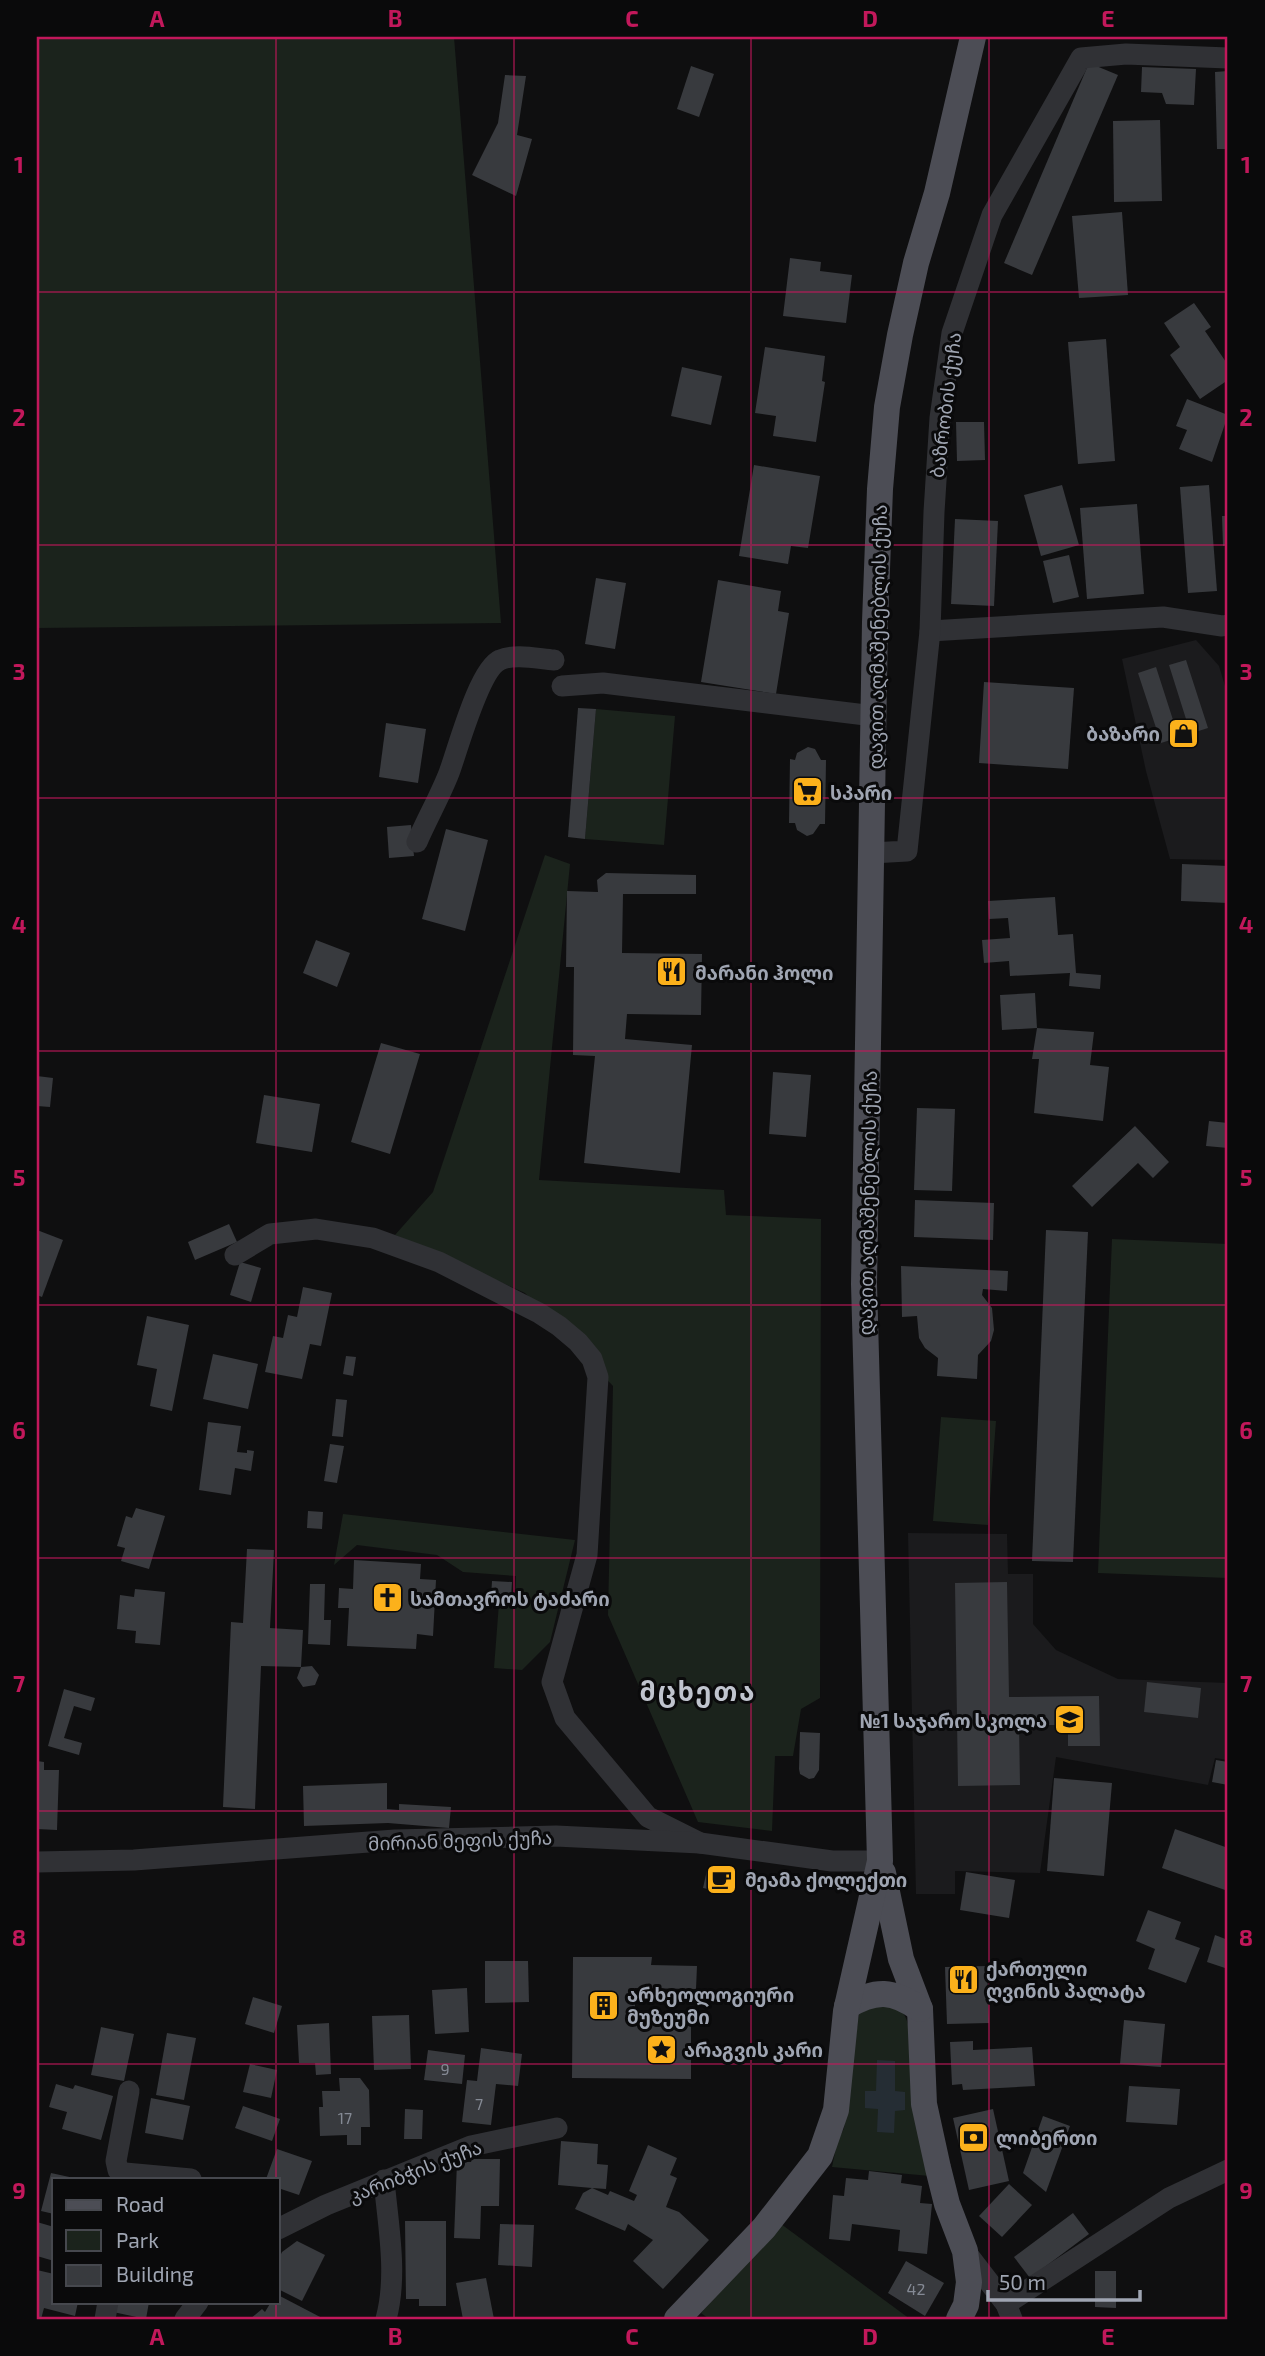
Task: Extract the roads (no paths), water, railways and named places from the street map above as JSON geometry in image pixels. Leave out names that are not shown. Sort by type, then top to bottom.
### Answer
[{"type":"main road","name":"დავით აღმაშენებლის ქუჩა","points":[[677,2319],[764,2228],[820,2156],[836,2110],[847,2006],[880,1861],[864,1284],[879,529],[887,407],[900,335],[973,37]]},
{"type":"main road","points":[[880,1861],[901,1959],[920,2009],[924,2104],[947,2204],[965,2251],[969,2282],[960,2319]]},
{"type":"main road","points":[[847,2006],[864,1996],[884,1993],[904,1998],[920,2009]]},
{"type":"street","name":"ბაზრობის ქუჩა","points":[[872,853],[906,851],[930,631],[940,418],[952,332],[992,215],[1081,58],[1126,54],[1228,58]]},
{"type":"street","points":[[930,631],[1163,617],[1226,632]]},
{"type":"street","points":[[416,842],[449,774],[475,698],[493,665],[502,659],[516,657],[554,660]]},
{"type":"street","points":[[562,685],[603,683],[874,716]]},
{"type":"street","points":[[235,1255],[270,1234],[317,1229],[373,1238],[439,1262],[539,1313],[559,1326],[592,1359],[598,1377],[587,1555],[552,1682],[565,1718],[648,1817],[700,1843]]},
{"type":"street","name":"მირიან მეფის ქუჩა","points":[[38,1861],[134,1860],[395,1840],[556,1836],[700,1843],[832,1861],[880,1861]]},
{"type":"street","points":[[129,2091],[116,2161],[118,2170],[180,2178]]},
{"type":"street","name":"კარიბჭის ქუჩა","points":[[280,2228],[384,2180],[471,2146],[557,2128]]},
{"type":"street","points":[[965,2251],[1009,2312],[1169,2197],[1228,2170]]},
{"type":"street","points":[[384,2180],[391,2260],[390,2305],[386,2319]]},
{"type":"street","points":[[185,2319],[196,2304]]},
{"type":"place","name":"ბაზარი","points":[[1183,733]]},
{"type":"place","name":"სპარი","points":[[807,792]]},
{"type":"place","name":"მარანი ჰოლი","points":[[672,972]]},
{"type":"place","name":"სამთავროს ტაძარი","points":[[387,1598]]},
{"type":"place","name":"№1 საჯარო სკოლა","points":[[1070,1720]]},
{"type":"place","name":"მეამა ქოლექთი","points":[[722,1879]]},
{"type":"place","name":"ქართული ღვინის პალატა","points":[[963,1979]]},
{"type":"place","name":"არხეოლოგიური მუზეუმი","points":[[604,2005]]},
{"type":"place","name":"არაგვის კარი","points":[[661,2049]]},
{"type":"place","name":"ლიბერთი","points":[[973,2137]]},
{"type":"district","name":"მცხეთა","points":[[698,1690]]}]
